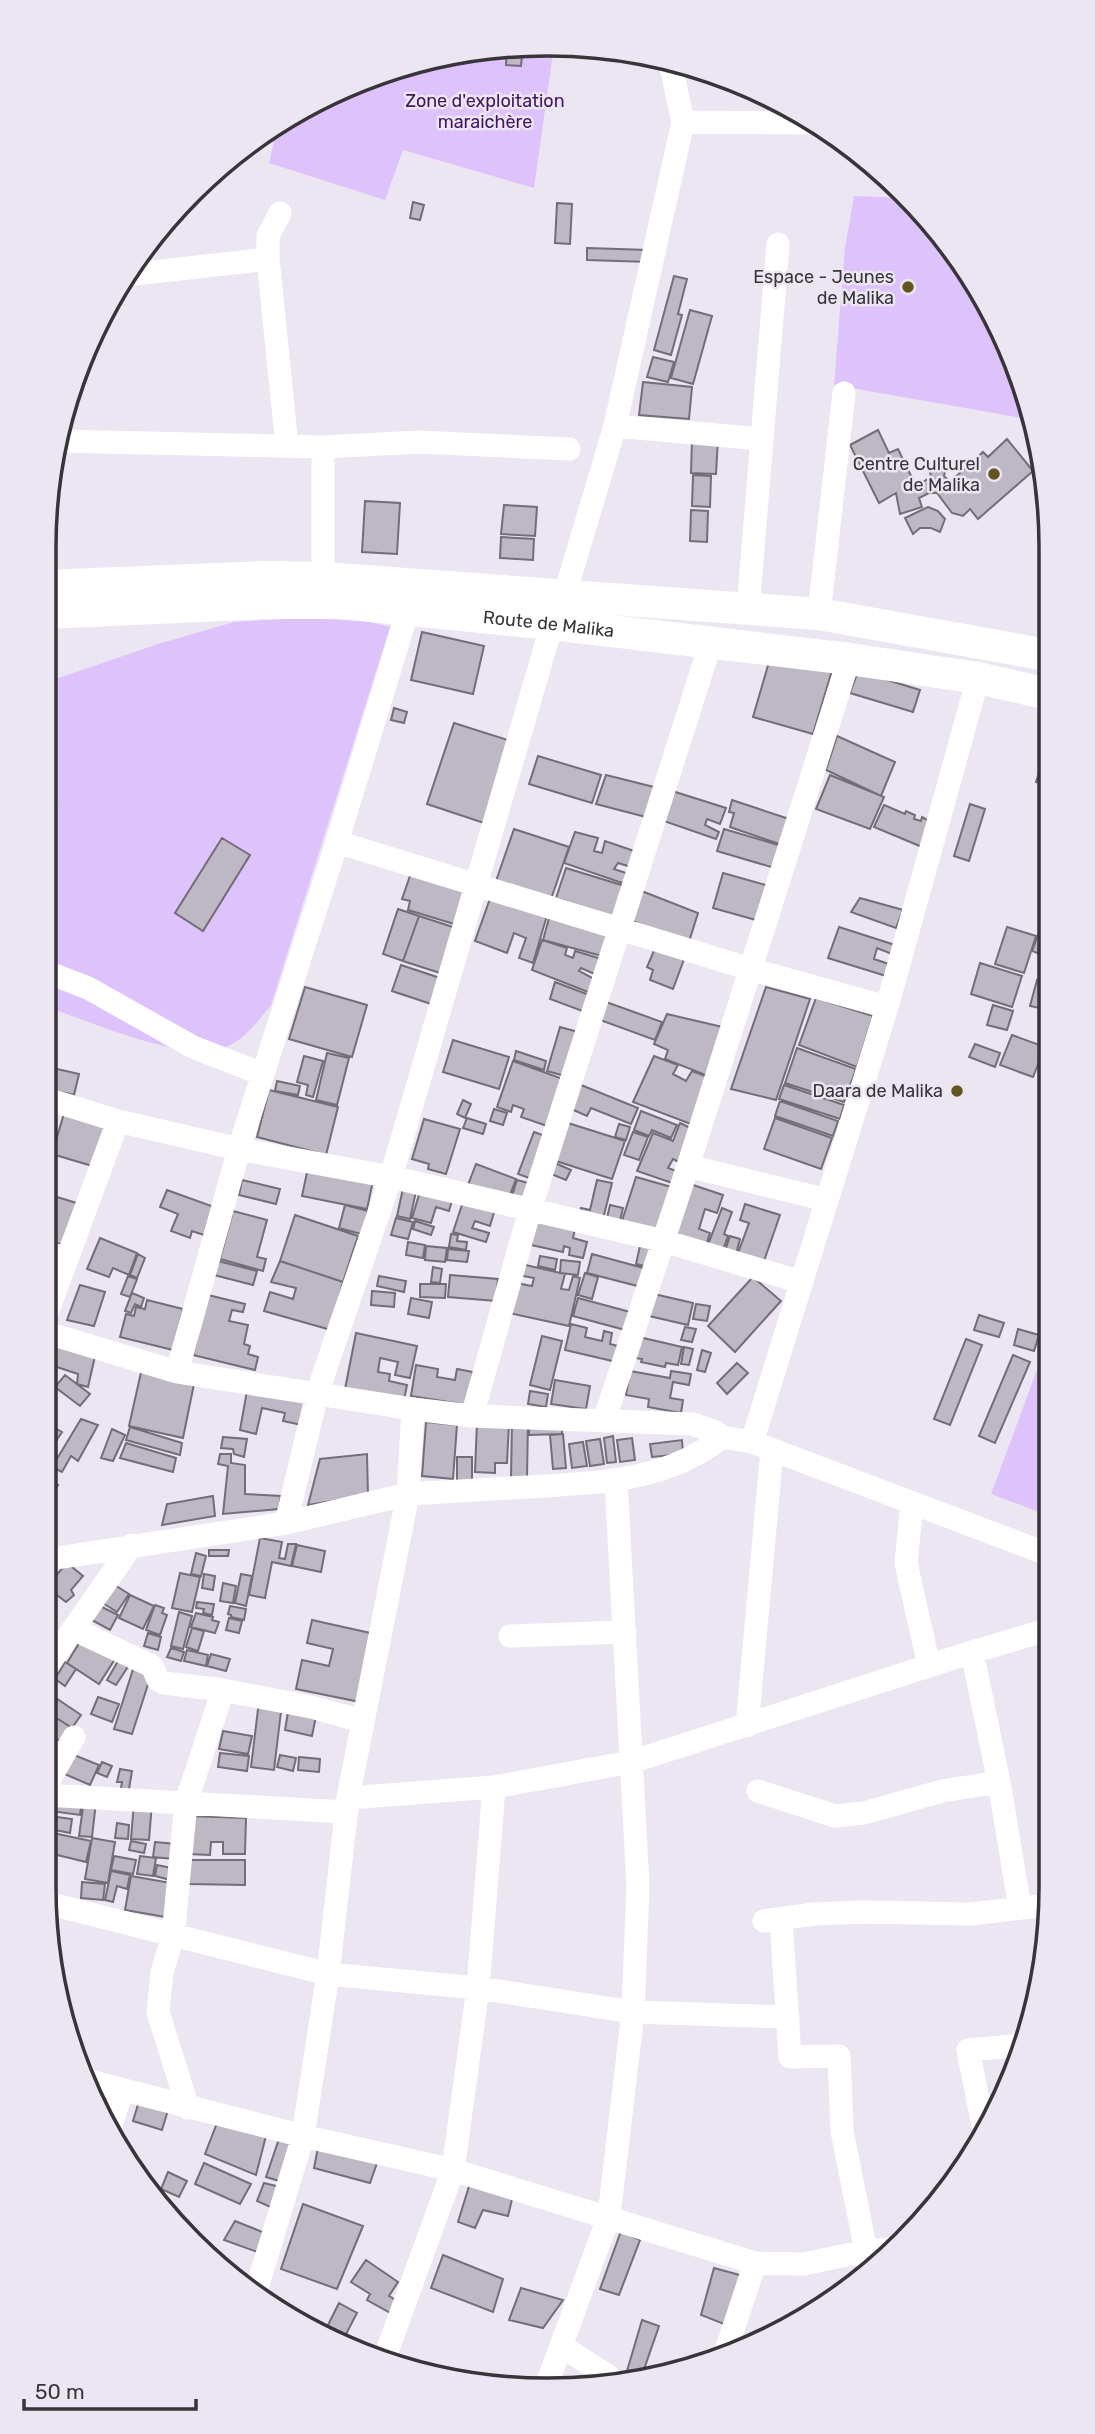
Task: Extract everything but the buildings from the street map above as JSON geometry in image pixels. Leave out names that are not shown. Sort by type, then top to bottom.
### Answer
[{"type":"main road","name":"Route de Malika","points":[[56,586],[269,577],[323,578],[558,611],[711,642],[978,678],[1039,692]]},
{"type":"main road","name":"Route de Malika","points":[[56,612],[265,603],[341,603],[408,610],[748,609],[819,614],[1039,654]]},
{"type":"street","points":[[286,1523],[317,1394],[391,1177],[615,426],[683,122],[676,73]]},
{"type":"street","points":[[683,122],[796,124]]},
{"type":"street","points":[[280,213],[268,236],[268,259],[287,446]]},
{"type":"street","points":[[748,609],[778,244]]},
{"type":"street","points":[[139,273],[268,259]]},
{"type":"street","points":[[819,614],[844,394]]},
{"type":"street","points":[[615,426],[761,439]]},
{"type":"street","points":[[68,441],[323,447],[419,442],[569,449]]},
{"type":"street","points":[[323,447],[323,578]]},
{"type":"street","points":[[177,1372],[239,1149],[408,610]]},
{"type":"street","points":[[472,1416],[530,1210],[711,642]]},
{"type":"street","points":[[604,1421],[849,659]]},
{"type":"street","points":[[747,1726],[762,1446],[802,1282],[887,1007],[978,678]]},
{"type":"street","points":[[337,842],[750,969],[887,1007]]},
{"type":"street","points":[[56,976],[88,988],[193,1046],[262,1074]]},
{"type":"street","points":[[56,1102],[118,1121],[239,1149],[391,1177],[664,1241],[802,1282]]},
{"type":"street","points":[[56,1289],[118,1121]]},
{"type":"street","points":[[688,1166],[827,1200]]},
{"type":"street","points":[[56,1255],[67,1259]]},
{"type":"street","points":[[56,1336],[177,1372],[413,1409],[472,1416],[692,1424],[716,1432],[722,1437],[762,1446],[1039,1551]]},
{"type":"street","points":[[258,2284],[303,2136],[328,1974],[347,1805],[408,1494],[413,1409]]},
{"type":"street","points":[[56,1558],[286,1523],[408,1494],[616,1481],[656,1471],[693,1456],[709,1449],[722,1437]]},
{"type":"street","points":[[549,2378],[609,2216],[634,2012],[638,1886],[616,1481]]},
{"type":"street","points":[[912,1504],[906,1563],[929,1665]]},
{"type":"street","points":[[56,1654],[132,1545]]},
{"type":"street","points":[[74,1629],[152,1666],[158,1679],[164,1683],[223,1690],[311,1707],[362,1721]]},
{"type":"street","points":[[510,1636],[625,1632]]},
{"type":"street","points":[[56,1796],[186,1803],[347,1805],[495,1787],[631,1762],[972,1651],[1039,1632]]},
{"type":"street","points":[[972,1651],[999,1782],[1020,1908]]},
{"type":"street","points":[[188,2108],[158,2012],[162,1972],[173,1936],[186,1803],[223,1690]]},
{"type":"street","points":[[56,1768],[74,1737]]},
{"type":"street","points":[[758,1791],[835,1816],[863,1813],[942,1791],[999,1782]]},
{"type":"street","points":[[388,2351],[453,2169],[478,1988],[495,1787]]},
{"type":"street","points":[[57,1906],[328,1974],[478,1988],[634,2012],[788,2017]]},
{"type":"street","points":[[874,2254],[842,2130],[839,2056],[790,2057],[788,2017],[772,1920],[814,1914],[864,1912],[971,1914],[1038,1906]]},
{"type":"street","points":[[981,2117],[968,2050],[1012,2046]]},
{"type":"street","points":[[97,2084],[303,2136],[453,2169],[755,2263],[803,2264],[872,2256]]},
{"type":"street","points":[[113,2116],[122,2091]]},
{"type":"street","points":[[728,2344],[755,2263]]},
{"type":"street","points":[[561,2346],[606,2375]]},
{"type":"green space","name":"Zone d'exploitation maraichère","points":[[553,56],[534,188],[403,150],[385,200],[269,163],[275,139],[359,93],[452,65],[515,57]]},
{"type":"green space","name":"Espace - Jeunes de Malika","points":[[854,196],[892,197],[895,200],[937,248],[973,302],[1002,359],[1021,418],[834,385],[845,248]]},
{"type":"green space","points":[[302,618],[366,621],[390,627],[271,1005],[252,1028],[228,1046],[210,1051],[188,1050],[163,1046],[109,1030],[56,1010],[56,679],[158,644],[234,622]]},
{"type":"green space","points":[[1039,1365],[1039,1512],[991,1494]]},
{"type":"place","name":"Espace - Jeunes de Malika","points":[[908,287]]},
{"type":"place","name":"Centre Culturel de Malika","points":[[994,474]]},
{"type":"place","name":"Daara de Malika","points":[[957,1091]]}]
